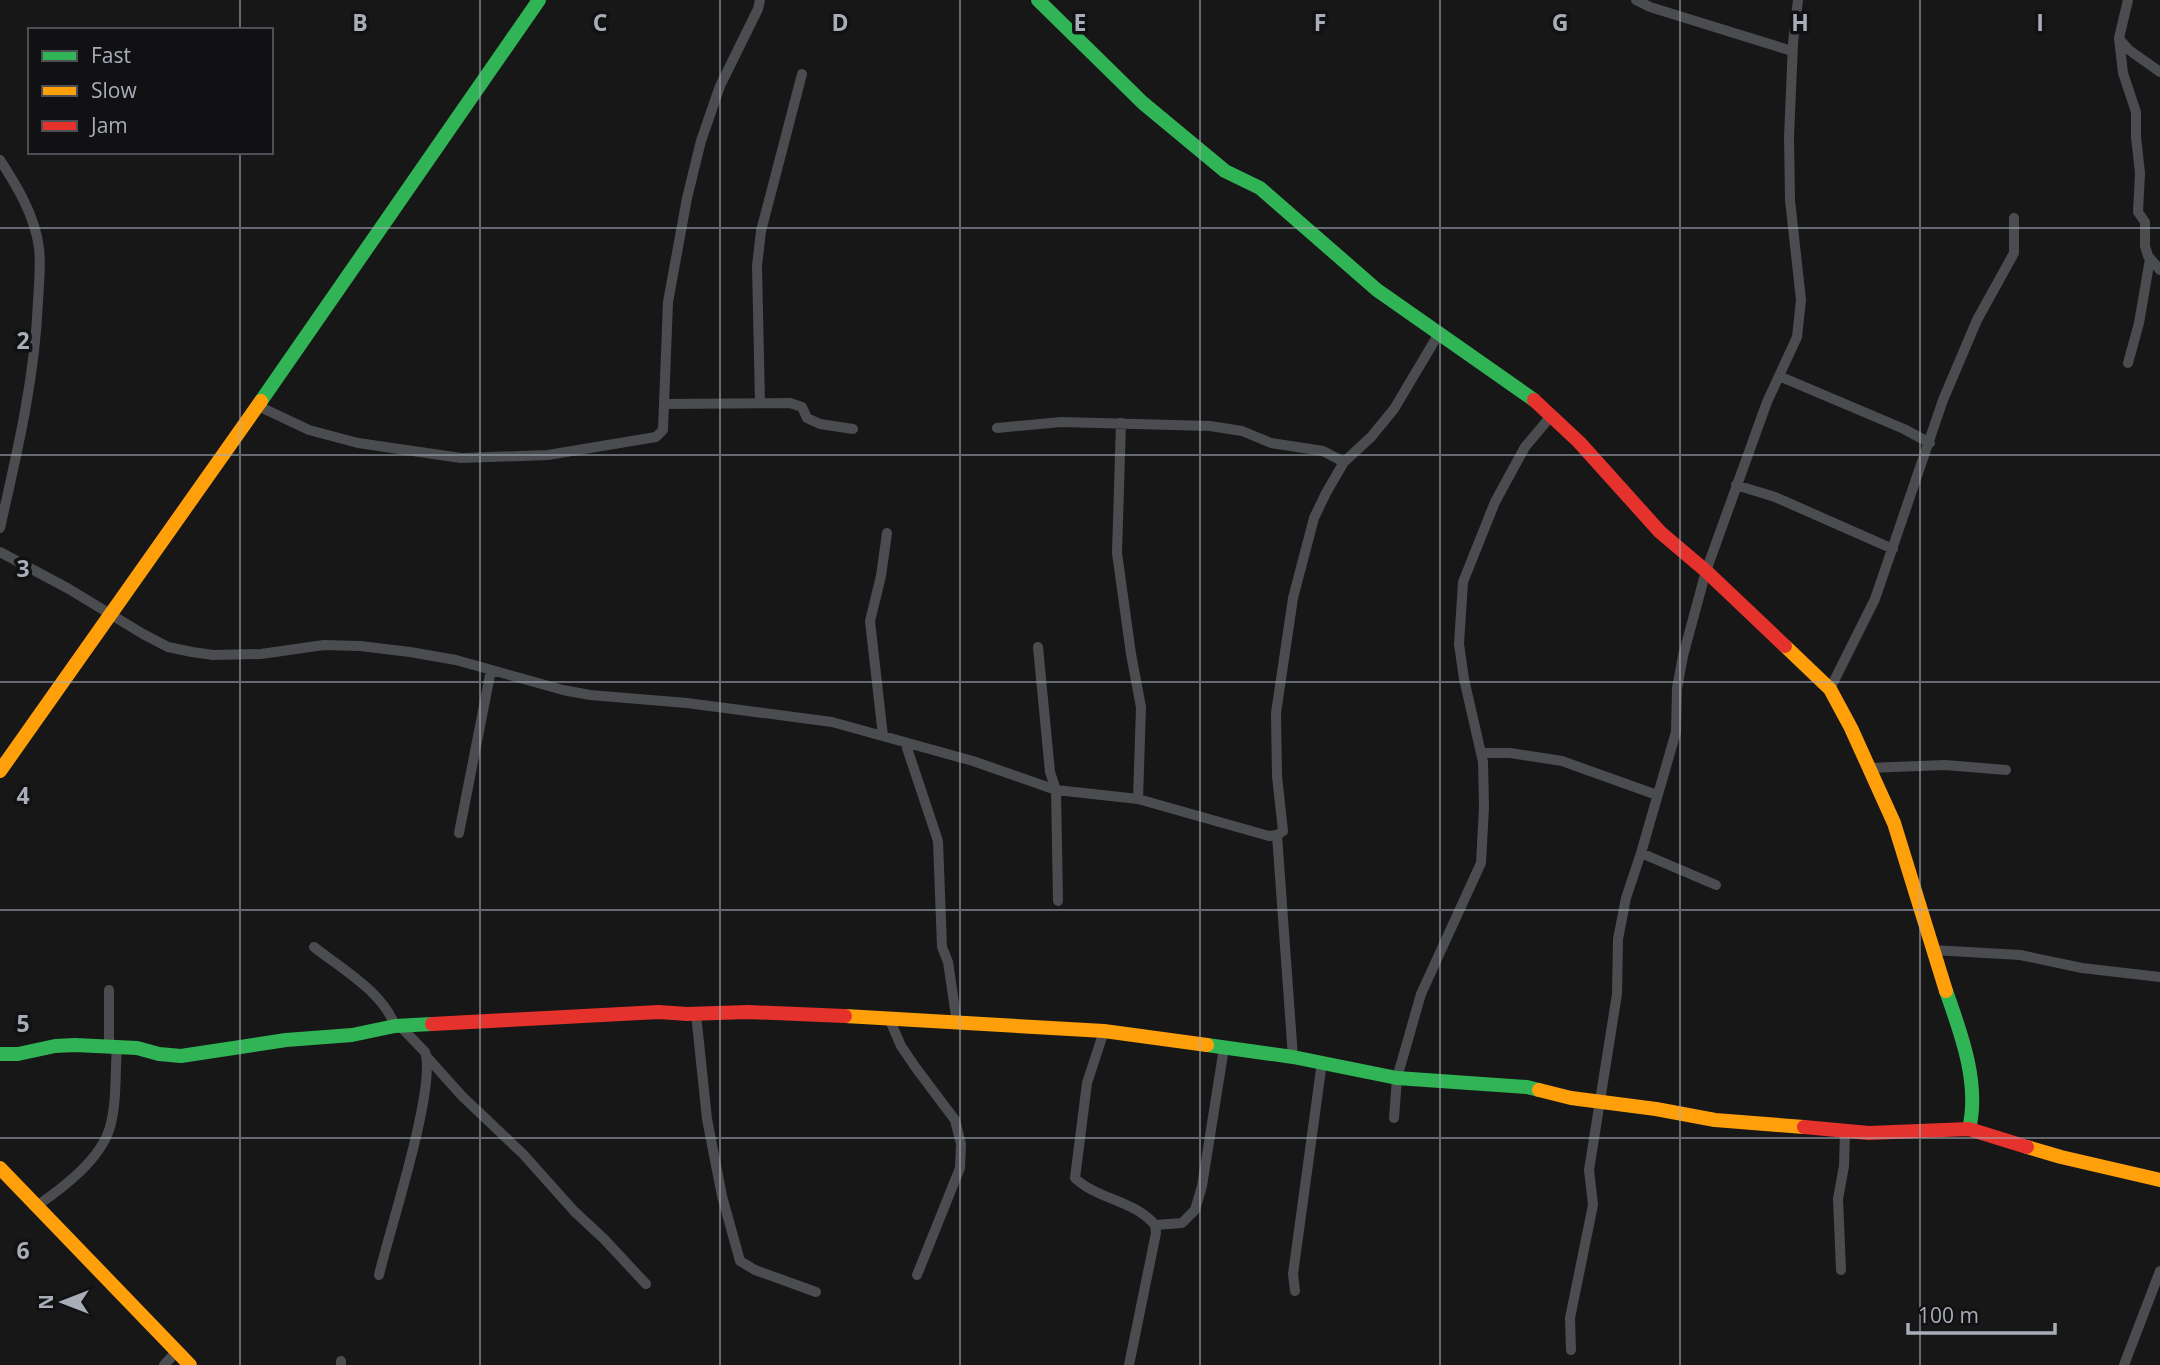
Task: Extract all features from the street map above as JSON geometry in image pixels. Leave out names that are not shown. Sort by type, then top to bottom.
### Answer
[{"type":"street","points":[[0,771],[111,616],[539,0]]},
{"type":"street","points":[[256,405],[309,430],[358,443],[461,458],[548,455],[656,437],[663,430],[668,302],[698,153],[720,86],[760,0]]},
{"type":"street","points":[[1038,0],[1143,103],[1225,171],[1260,188],[1377,290],[1438,335],[1527,393],[1579,442],[1660,532],[1706,571],[1830,689],[1851,728],[1894,823],[1907,859],[1969,1069],[1973,1101],[1969,1129]]},
{"type":"street","points":[[1636,0],[1650,7],[1793,51]]},
{"type":"street","points":[[1571,1349],[1570,1318],[1593,1205],[1589,1170],[1618,994],[1618,939],[1626,898],[1642,853],[1676,732],[1677,688],[1706,571],[1736,485],[1797,337],[1801,311],[1789,179],[1793,51],[1798,0]]},
{"type":"street","points":[[2128,0],[2119,38],[2123,73],[2136,112],[2140,173],[2138,212],[2145,222],[2145,246],[2150,259],[2160,270]]},
{"type":"street","points":[[2119,38],[2129,50],[2160,72]]},
{"type":"street","points":[[760,403],[758,254],[771,189],[802,74]]},
{"type":"street","points":[[0,160],[29,212],[38,247],[36,343],[18,447],[3,497],[0,527]]},
{"type":"street","points":[[1830,689],[1875,599],[1943,400],[1973,331],[2014,253],[2014,218]]},
{"type":"street","points":[[2128,363],[2139,323],[2150,259]]},
{"type":"street","points":[[0,552],[169,647],[213,655],[261,654],[324,645],[360,646],[410,652],[590,695],[788,714],[832,722],[972,761],[1056,790],[1138,799],[1269,836],[1277,835],[1283,831],[1277,776],[1276,713],[1293,598],[1314,518],[1325,493],[1344,462],[1371,437],[1394,409],[1438,335]]},
{"type":"street","points":[[1780,376],[1904,429],[1930,443]]},
{"type":"street","points":[[664,404],[790,403],[802,407],[807,418],[820,424],[853,429]]},
{"type":"street","points":[[1394,1118],[1397,1078],[1422,994],[1481,863],[1484,807],[1481,753],[1460,644],[1462,582],[1495,502],[1525,447],[1551,416]]},
{"type":"street","points":[[997,428],[1061,422],[1210,426],[1242,431],[1271,443],[1323,451],[1344,462]]},
{"type":"street","points":[[1121,423],[1117,553],[1141,707],[1138,799]]},
{"type":"street","points":[[1736,485],[1775,497],[1893,549]]},
{"type":"street","points":[[883,736],[870,621],[881,576],[887,533]]},
{"type":"street","points":[[1038,647],[1050,772],[1056,790],[1058,901]]},
{"type":"street","points":[[459,832],[491,670]]},
{"type":"street","points":[[905,742],[938,841],[941,937],[957,1023]]},
{"type":"street","points":[[1481,753],[1510,752],[1562,761],[1657,795]]},
{"type":"street","points":[[1868,768],[1945,765],[2006,770]]},
{"type":"street","points":[[1277,835],[1293,1057]]},
{"type":"street","points":[[1642,853],[1716,885]]},
{"type":"street","points":[[314,947],[388,1009],[398,1026],[425,1052],[461,1096],[523,1154],[574,1211],[646,1284]]},
{"type":"street","points":[[1932,950],[2020,955],[2082,968],[2160,977]]},
{"type":"street","points":[[38,1205],[75,1178],[107,1136],[112,1117],[113,1046],[109,990]]},
{"type":"street","points":[[0,1054],[18,1054],[55,1046],[113,1046],[181,1056],[286,1040],[352,1035],[398,1026],[659,1012],[748,1012],[889,1018],[1104,1031],[1293,1057],[1397,1078],[1527,1087],[1571,1098],[1715,1120],[1901,1133],[1969,1129],[2061,1157],[2160,1180]]},
{"type":"street","points":[[696,1014],[707,1119],[722,1196],[740,1261],[755,1270],[817,1292]]},
{"type":"street","points":[[889,1018],[901,1046],[955,1120],[961,1144],[960,1168],[917,1275]]},
{"type":"street","points":[[1104,1031],[1087,1083],[1075,1178],[1085,1187],[1134,1207],[1155,1225],[1156,1233],[1145,1296],[1129,1365]]},
{"type":"street","points":[[1155,1225],[1182,1223],[1195,1210],[1202,1186],[1224,1048]]},
{"type":"street","points":[[379,1275],[421,1113],[427,1079],[427,1057]]},
{"type":"street","points":[[1295,1291],[1293,1274],[1322,1062]]},
{"type":"street","points":[[1841,1270],[1838,1199],[1844,1166],[1845,1131]]},
{"type":"street","points":[[0,1168],[190,1365]]},
{"type":"street","points":[[2124,1365],[2160,1271]]},
{"type":"street","points":[[164,1365],[177,1352]]},
{"type":"traffic: fast","points":[[261,401],[539,0]]},
{"type":"traffic: fast","points":[[1038,0],[1143,103],[1225,171],[1260,188],[1377,290],[1534,400]]},
{"type":"traffic: fast","points":[[1946,991],[1963,1041],[1971,1077],[1972,1112],[1969,1129]]},
{"type":"traffic: fast","points":[[0,1054],[18,1054],[55,1046],[75,1045],[137,1048],[181,1056],[286,1040],[352,1035],[395,1026],[432,1024]]},
{"type":"traffic: fast","points":[[1207,1045],[1293,1057],[1397,1078],[1539,1090]]},
{"type":"traffic: slow","points":[[0,771],[261,401]]},
{"type":"traffic: slow","points":[[1785,646],[1830,689],[1851,728],[1894,823],[1946,991]]},
{"type":"traffic: slow","points":[[845,1016],[1104,1031],[1207,1045]]},
{"type":"traffic: slow","points":[[1539,1090],[1571,1098],[1715,1120],[1804,1127]]},
{"type":"traffic: slow","points":[[2027,1147],[2160,1180]]},
{"type":"traffic: slow","points":[[0,1168],[190,1365]]},
{"type":"traffic: jam","points":[[1534,400],[1579,442],[1660,532],[1706,571],[1785,646]]},
{"type":"traffic: jam","points":[[432,1024],[659,1012],[845,1016]]},
{"type":"traffic: jam","points":[[1804,1127],[1869,1133],[1969,1129],[2027,1147]]}]
